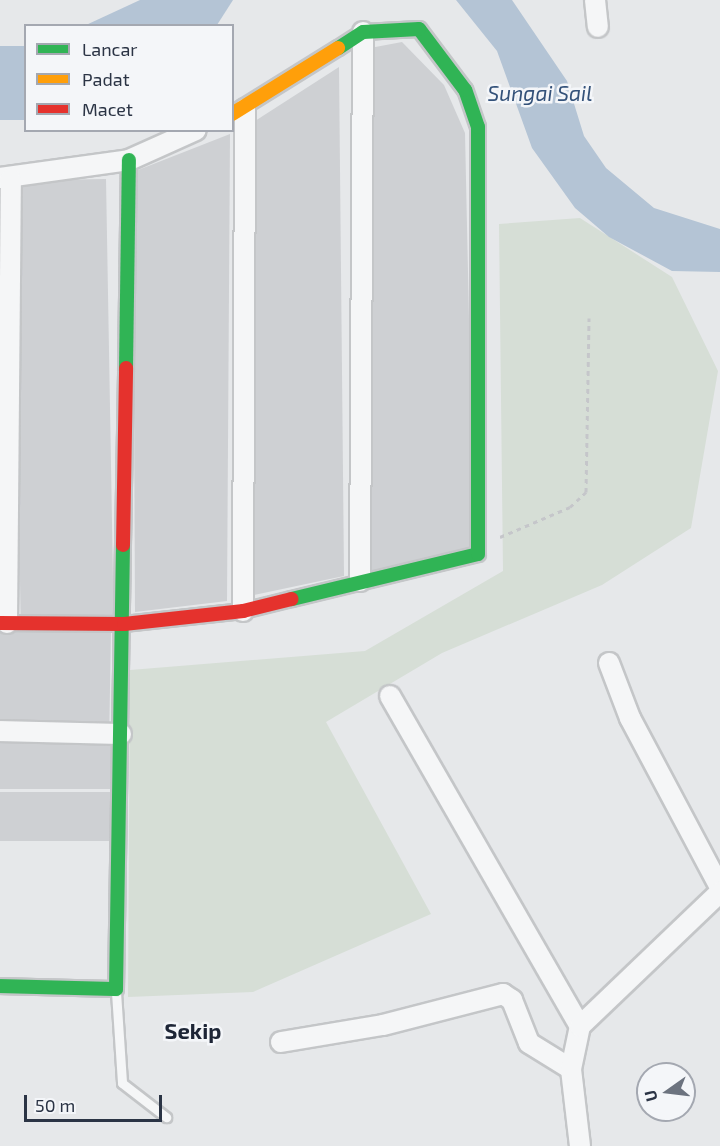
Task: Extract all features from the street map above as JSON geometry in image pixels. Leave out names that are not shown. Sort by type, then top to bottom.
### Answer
[{"type":"street","points":[[595,0],[598,27]]},
{"type":"street","points":[[192,132],[129,160],[5,179],[3,623],[124,624],[243,611],[360,581],[472,560],[482,545],[478,127],[465,90],[419,29],[363,32],[239,111],[243,611]]},
{"type":"street","points":[[360,581],[363,32]]},
{"type":"street","points":[[0,986],[116,989],[124,624],[129,160]]},
{"type":"street","points":[[609,663],[630,718],[720,887]]},
{"type":"street","points":[[390,696],[580,1026]]},
{"type":"street","points":[[0,731],[121,734]]},
{"type":"street","points":[[580,1146],[571,1070],[580,1026],[720,892]]},
{"type":"street","points":[[281,1042],[383,1024],[503,994],[512,1000],[529,1043],[571,1070]]},
{"type":"lane","points":[[116,989],[122,1083],[166,1117]]},
{"type":"path","points":[[482,545],[570,507],[586,492],[589,318]]},
{"type":"shaded area","points":[[580,218],[672,277],[718,371],[691,528],[602,585],[442,653],[326,722],[431,914],[253,992],[128,997],[130,670],[365,651],[503,571],[499,224]]},
{"type":"water","points":[[140,0],[233,0],[218,24],[88,24]]},
{"type":"water","name":"Sungai Sail","points":[[456,0],[512,0],[567,81],[584,136],[606,168],[654,208],[720,229],[720,272],[672,271],[609,237],[575,208],[532,148],[497,51]]},
{"type":"water","points":[[0,46],[24,46],[24,120],[0,120]]},
{"type":"building","points":[[402,42],[444,85],[465,133],[474,550],[365,574],[370,48]]},
{"type":"building","points":[[339,67],[344,576],[254,595],[255,121]]},
{"type":"building","points":[[230,134],[227,601],[135,612],[133,172]]},
{"type":"building","points":[[106,179],[114,615],[21,617],[13,181]]},
{"type":"building","points":[[0,630],[111,632],[109,724],[0,722]]},
{"type":"building","points":[[0,741],[113,741],[113,789],[0,789]]},
{"type":"building","points":[[0,792],[113,792],[113,841],[0,841]]},
{"type":"traffic: fast","points":[[292,599],[478,554],[478,127],[465,90],[419,29],[363,32],[338,48]]},
{"type":"traffic: fast","points":[[126,368],[129,160]]},
{"type":"traffic: fast","points":[[0,986],[116,989],[123,545]]},
{"type":"traffic: slow","points":[[234,113],[338,48]]},
{"type":"traffic: jam","points":[[123,545],[126,368]]},
{"type":"traffic: jam","points":[[0,623],[124,624],[243,611],[292,599]]},
{"type":"district","name":"Sekip","points":[[193,1031]]}]
